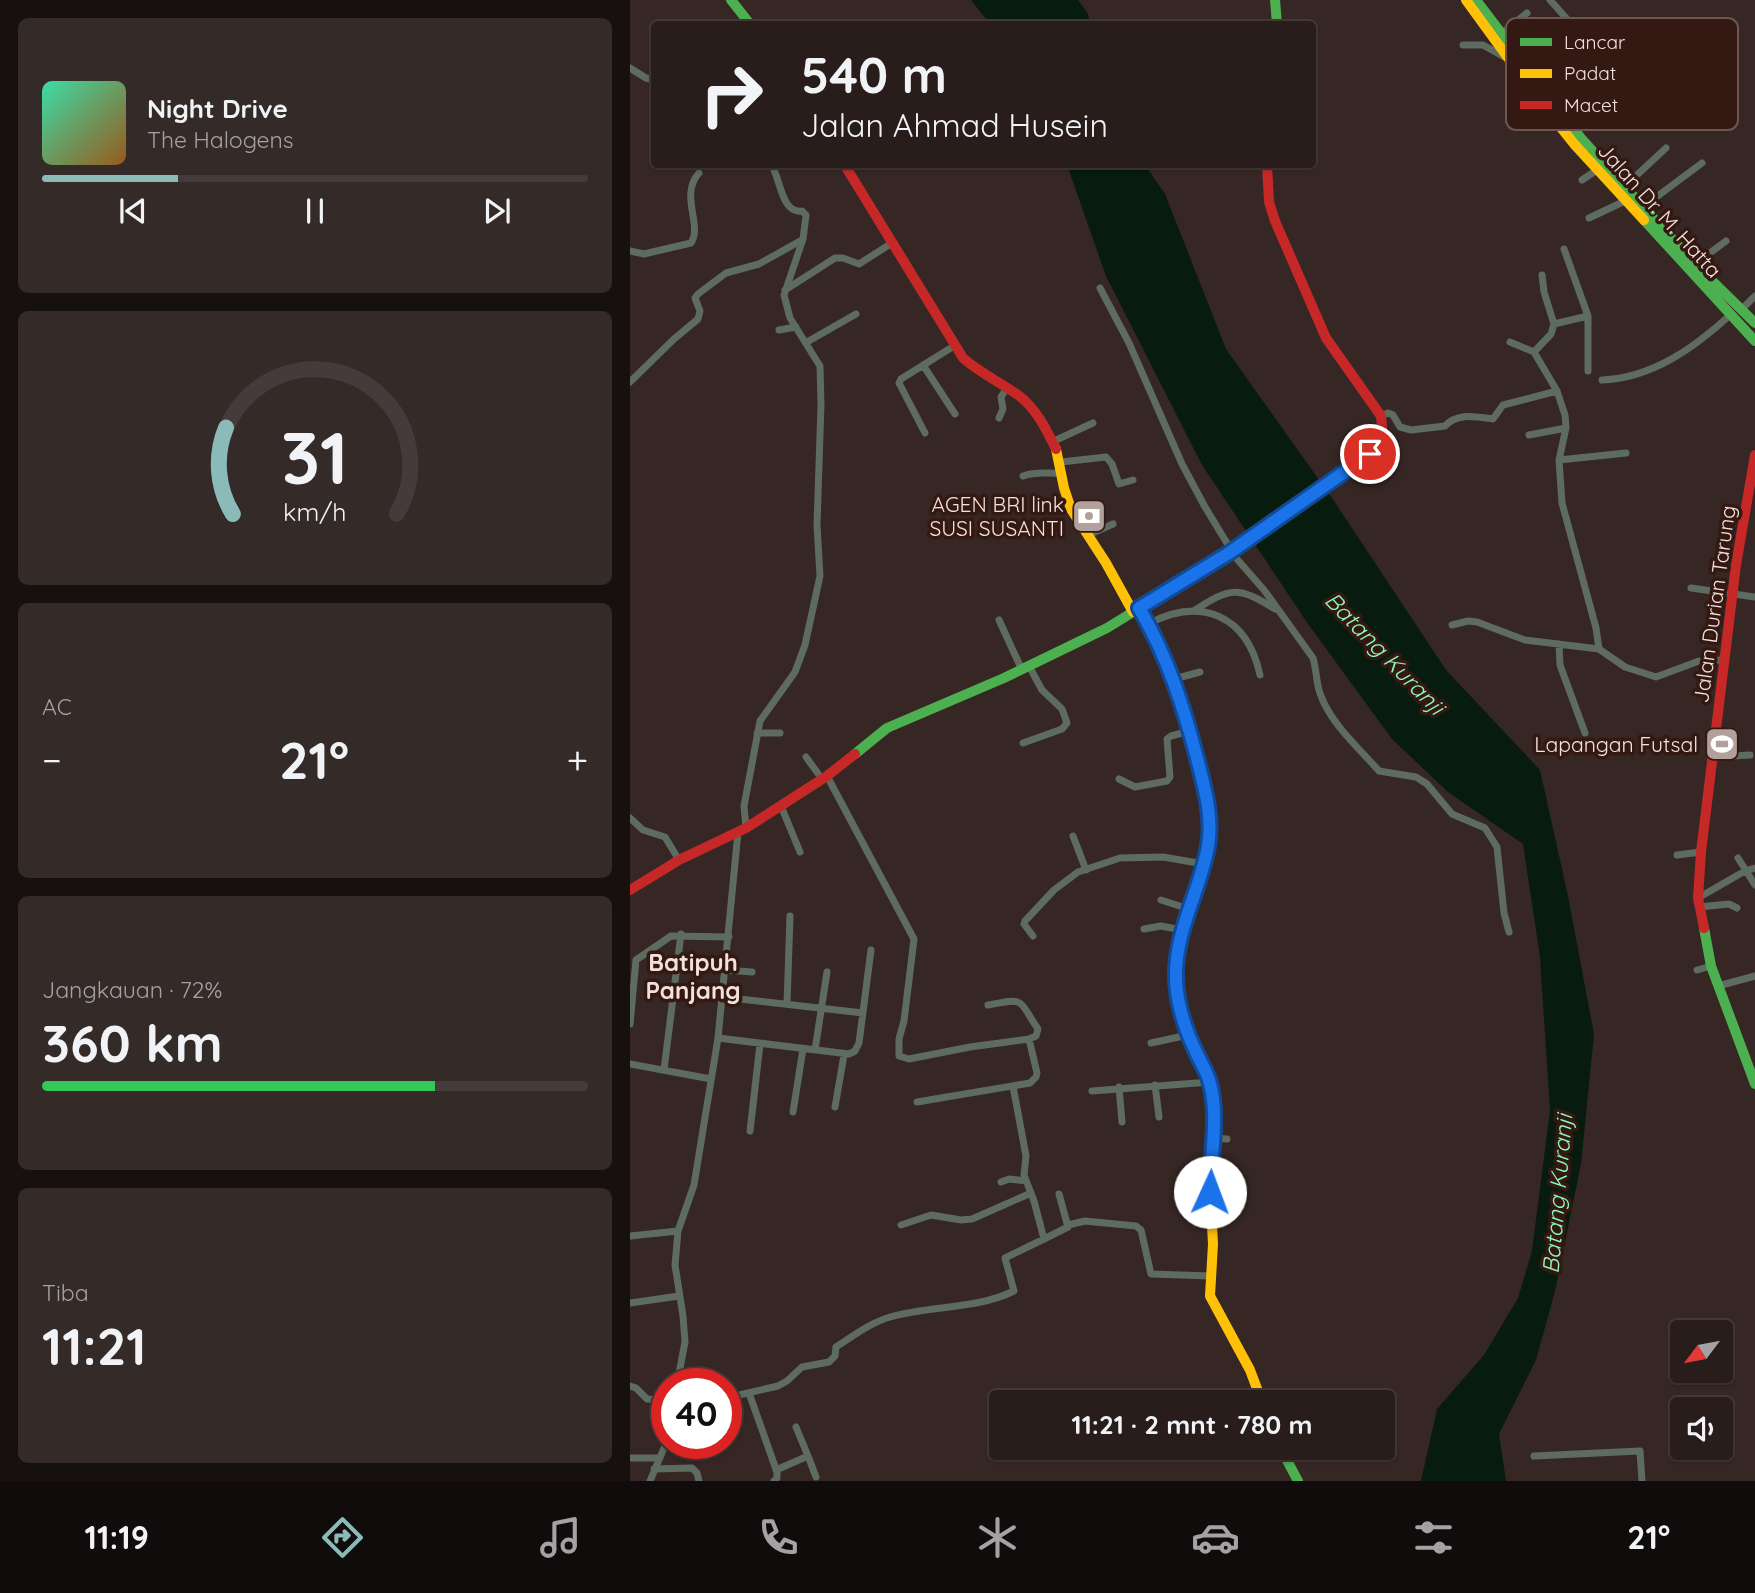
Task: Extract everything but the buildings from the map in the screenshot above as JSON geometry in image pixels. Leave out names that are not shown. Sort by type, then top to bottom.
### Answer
[{"type":"street","points":[[730,0],[748,21]]},
{"type":"street","points":[[1275,0],[1277,21]]},
{"type":"street","name":"Jalan Dr. M. Hatta","points":[[1465,0],[1506,56]]},
{"type":"street","name":"Jalan Dr. M. Hatta","points":[[1476,0],[1506,40]]},
{"type":"street","points":[[1550,0],[1566,18]]},
{"type":"street","points":[[1520,18],[1527,13]]},
{"type":"street","points":[[1501,33],[1506,29]]},
{"type":"street","points":[[1463,45],[1483,45],[1506,58]]},
{"type":"street","points":[[630,68],[651,79]]},
{"type":"street","name":"Jalan Dr. M. Hatta","points":[[1566,130],[1601,170],[1624,187],[1695,264],[1755,323]]},
{"type":"street","name":"Jalan Dr. M. Hatta","points":[[1573,130],[1625,201],[1755,341]]},
{"type":"street","points":[[1624,187],[1666,148]]},
{"type":"street","points":[[1643,207],[1702,163]]},
{"type":"street","points":[[680,1368],[685,1342],[675,1265],[678,1231],[694,1185],[718,1038],[744,806],[757,733],[765,711],[795,672],[805,645],[820,576],[817,525],[820,366],[786,306],[785,290],[803,239],[806,215],[802,211],[794,212],[790,209],[773,168]]},
{"type":"street","points":[[846,168],[954,346],[974,368],[1031,406],[1054,441],[1071,509],[1136,610],[1148,624],[1174,679],[1204,786],[1209,820],[1204,864],[1182,930],[1176,964],[1177,993],[1188,1034],[1210,1082],[1212,1095],[1210,1192],[1213,1241],[1210,1296],[1250,1370],[1258,1390]]},
{"type":"street","points":[[630,890],[781,806],[825,778],[887,728],[1026,668],[1107,628],[1229,553],[1370,454],[1383,437],[1381,416],[1326,338],[1275,221],[1269,202],[1267,168]]},
{"type":"street","points":[[1582,180],[1601,170]]},
{"type":"street","points":[[630,251],[644,254],[691,243],[694,237],[690,195],[692,184],[699,173]]},
{"type":"street","points":[[1589,218],[1625,201]]},
{"type":"street","points":[[630,382],[698,319],[700,311],[695,298],[698,294],[726,273],[759,264],[803,239]]},
{"type":"street","points":[[1695,264],[1726,241]]},
{"type":"street","points":[[785,290],[835,258],[864,263],[892,243]]},
{"type":"street","points":[[1564,249],[1588,316],[1588,371]]},
{"type":"street","points":[[1534,352],[1550,334],[1554,324],[1542,275]]},
{"type":"street","points":[[1100,288],[1129,343],[1173,444],[1205,507],[1236,558],[1254,577],[1313,657],[1320,695],[1332,715],[1379,771],[1416,777],[1427,784],[1452,814],[1486,828],[1497,847],[1504,912],[1509,932]]},
{"type":"street","points":[[1741,310],[1755,296]]},
{"type":"street","points":[[807,342],[856,314]]},
{"type":"street","points":[[1602,380],[1618,379],[1656,368],[1702,339],[1730,315]]},
{"type":"street","points":[[1554,324],[1588,316]]},
{"type":"street","points":[[779,330],[796,327]]},
{"type":"street","points":[[1510,342],[1534,352],[1562,402],[1566,428],[1559,460],[1562,503],[1587,592],[1599,649]]},
{"type":"street","points":[[925,433],[899,385],[901,379],[954,346]]},
{"type":"street","points":[[923,365],[955,414]]},
{"type":"street","points":[[999,418],[1003,409],[1001,397],[1007,388]]},
{"type":"street","points":[[1381,416],[1388,413],[1400,427],[1411,430],[1445,426],[1463,416],[1493,419],[1503,405],[1557,391]]},
{"type":"street","points":[[1054,441],[1093,423]]},
{"type":"street","points":[[1529,435],[1566,428]]},
{"type":"street","points":[[1559,460],[1626,453]]},
{"type":"street","name":"Jalan Durian Tarung","points":[[1755,455],[1731,564],[1734,595],[1700,852],[1698,902],[1711,966],[1755,1084]]},
{"type":"street","points":[[1023,475],[1034,472],[1044,474],[1106,457],[1112,464],[1119,484],[1133,480]]},
{"type":"street","points":[[1088,535],[1113,524]]},
{"type":"street","points":[[1691,588],[1755,597]]},
{"type":"street","points":[[1194,610],[1221,594],[1234,592],[1256,597],[1279,611]]},
{"type":"street","points":[[1148,624],[1182,610],[1212,613],[1227,621],[1241,634],[1254,652],[1260,674]]},
{"type":"street","points":[[999,620],[1026,668],[1042,690],[1062,709],[1067,723],[1064,728],[1023,743]]},
{"type":"street","points":[[1452,625],[1477,622],[1525,640],[1599,649],[1625,667],[1656,677],[1699,661],[1725,660]]},
{"type":"street","points":[[1559,644],[1560,665],[1585,733]]},
{"type":"street","points":[[1174,679],[1200,672]]},
{"type":"street","points":[[1118,779],[1135,786],[1167,781],[1170,777],[1167,739],[1190,731]]},
{"type":"street","points":[[757,733],[780,733]]},
{"type":"street","points":[[1714,757],[1750,755]]},
{"type":"street","points":[[806,757],[825,778],[915,939],[899,1039],[899,1056],[909,1059],[1036,1036],[1038,1028],[1022,1002],[1016,1000],[988,1005]]},
{"type":"street","points":[[781,806],[800,852]]},
{"type":"street","points":[[630,818],[643,830],[665,837],[680,860]]},
{"type":"street","points":[[1073,836],[1086,870]]},
{"type":"street","points":[[1677,855],[1700,852]]},
{"type":"street","points":[[1033,936],[1024,924],[1025,921],[1054,890],[1086,870],[1120,858],[1163,857],[1204,864]]},
{"type":"street","points":[[1738,858],[1755,885]]},
{"type":"street","points":[[1698,902],[1745,871],[1755,868]]},
{"type":"street","points":[[1161,900],[1189,909]]},
{"type":"street","points":[[1698,902],[1729,904],[1737,908]]},
{"type":"street","points":[[786,1004],[790,916]]},
{"type":"street","points":[[1144,929],[1161,926],[1182,930]]},
{"type":"street","points":[[630,1024],[633,962],[671,936],[681,934],[729,937]]},
{"type":"street","points":[[664,1070],[681,934]]},
{"type":"street","points":[[718,1038],[849,1055],[857,1048],[871,950]]},
{"type":"street","points":[[1697,970],[1711,966]]},
{"type":"street","points":[[725,970],[752,972]]},
{"type":"street","points":[[815,1050],[827,972]]},
{"type":"street","points":[[1718,986],[1755,976]]},
{"type":"street","points":[[722,997],[863,1013]]},
{"type":"street","points":[[1151,1043],[1188,1034]]},
{"type":"street","points":[[917,1102],[1030,1083],[1036,1077],[1029,1039]]},
{"type":"street","points":[[750,1132],[760,1044]]},
{"type":"street","points":[[793,1112],[803,1049]]},
{"type":"street","points":[[835,1107],[844,1055]]},
{"type":"street","points":[[630,1064],[710,1079]]},
{"type":"street","points":[[1092,1091],[1210,1082]]},
{"type":"street","points":[[1155,1085],[1159,1117]]},
{"type":"street","points":[[1013,1086],[1026,1156],[1026,1181],[1044,1240]]},
{"type":"street","points":[[1119,1087],[1122,1122]]},
{"type":"street","points":[[1213,1138],[1227,1139]]},
{"type":"street","points":[[1001,1182],[1026,1181]]},
{"type":"street","points":[[1197,1195],[1210,1192]]},
{"type":"street","points":[[901,1225],[930,1214],[961,1220],[972,1219],[1031,1193]]},
{"type":"street","points":[[1059,1194],[1068,1225]]},
{"type":"street","points":[[742,1395],[783,1384],[802,1367],[829,1362],[835,1356],[836,1347],[883,1319],[938,1307],[965,1306],[1013,1292],[1005,1258],[1065,1229],[1068,1225],[1085,1221],[1136,1226],[1141,1230],[1151,1274],[1210,1276]]},
{"type":"street","points":[[630,1236],[678,1231]]},
{"type":"street","points":[[630,1303],[679,1296]]},
{"type":"street","points":[[630,1386],[651,1399]]},
{"type":"street","points":[[749,1393],[776,1470],[777,1478],[774,1481]]},
{"type":"street","points":[[796,1427],[816,1477]]},
{"type":"street","points":[[1534,1456],[1640,1451],[1642,1481]]},
{"type":"street","points":[[776,1470],[808,1457]]},
{"type":"street","points":[[630,1458],[651,1458]]},
{"type":"street","points":[[650,1481],[659,1459]]},
{"type":"street","points":[[1287,1460],[1298,1481]]},
{"type":"street","points":[[654,1469],[692,1468],[699,1481]]},
{"type":"water","points":[[971,0],[1078,0],[1088,14],[1089,21],[988,21]]},
{"type":"water","name":"Batang Kuranji","points":[[1068,168],[1147,168],[1165,194],[1226,349],[1334,501],[1446,670],[1540,770],[1568,896],[1594,1034],[1581,1164],[1555,1291],[1536,1360],[1499,1434],[1506,1481],[1421,1481],[1437,1409],[1484,1355],[1518,1298],[1532,1251],[1550,1110],[1540,957],[1523,844],[1448,792],[1392,739],[1306,621],[1202,465],[1106,276]]},
{"type":"traffic: fast","points":[[731,0],[748,21]]},
{"type":"traffic: fast","points":[[1275,0],[1277,21]]},
{"type":"traffic: fast","points":[[1476,0],[1506,40]]},
{"type":"traffic: fast","points":[[1575,130],[1695,264],[1755,323]]},
{"type":"traffic: fast","points":[[1644,220],[1755,341]]},
{"type":"traffic: fast","points":[[855,754],[887,728],[1004,678],[1107,628],[1229,553]]},
{"type":"traffic: fast","points":[[1139,609],[1176,688],[1197,751],[1209,811],[1206,855],[1183,926],[1178,961],[1177,978],[1182,1013],[1194,1048]]},
{"type":"traffic: fast","points":[[1704,928],[1711,966],[1755,1084]]},
{"type":"traffic: fast","points":[[1287,1460],[1298,1481]]},
{"type":"traffic: slow","points":[[1466,0],[1506,55]]},
{"type":"traffic: slow","points":[[1563,130],[1644,220]]},
{"type":"traffic: slow","points":[[1056,449],[1071,509],[1106,563],[1133,612]]},
{"type":"traffic: slow","points":[[1194,1048],[1209,1083],[1213,1106],[1210,1188],[1213,1244],[1210,1296],[1250,1370],[1258,1390]]},
{"type":"traffic: jam","points":[[846,168],[963,358],[1024,400],[1040,419],[1056,449]]},
{"type":"traffic: jam","points":[[1267,168],[1269,202],[1275,221],[1326,338],[1381,416],[1383,437],[1370,455],[1357,464]]},
{"type":"traffic: jam","points":[[1704,928],[1698,898],[1701,852],[1736,565],[1755,455]]},
{"type":"traffic: jam","points":[[1229,553],[1357,464]]},
{"type":"traffic: jam","points":[[630,890],[679,860],[746,828],[827,776],[855,754]]},
{"type":"place","name":"AGEN BRI link SUSI SUSANTI","points":[[1089,516]]},
{"type":"place","name":"Lapangan Futsal","points":[[1722,744]]},
{"type":"district","name":"Batipuh Panjang","points":[[693,976]]},
{"type":"route","points":[[1210,1192],[1213,1138],[1210,1082],[1179,1007],[1176,976],[1182,930],[1201,876],[1208,845],[1208,807],[1180,694],[1139,608],[1229,553],[1370,454]]}]
